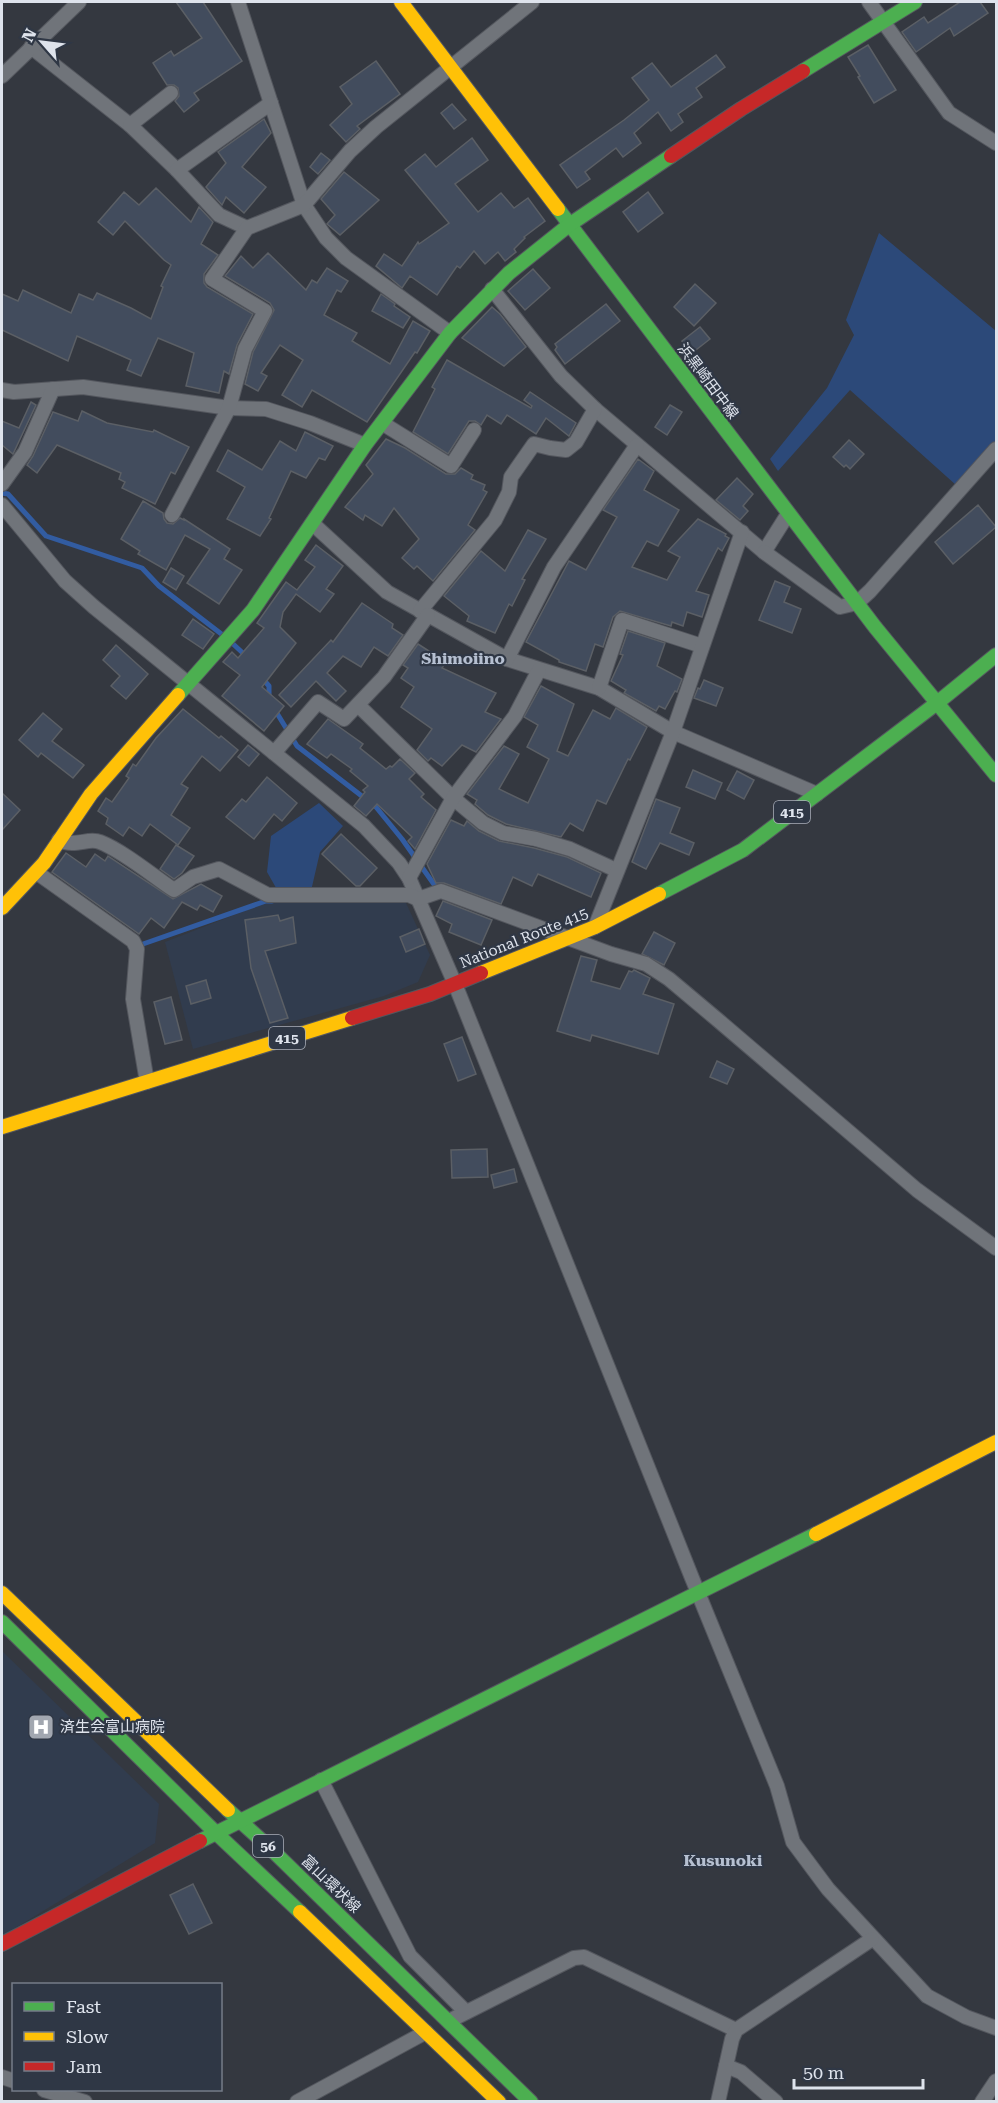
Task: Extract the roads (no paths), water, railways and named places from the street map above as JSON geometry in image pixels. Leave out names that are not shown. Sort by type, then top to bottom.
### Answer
[{"type":"main road","name":"浜黒崎田中線","points":[[401,2],[788,514],[996,775]]},
{"type":"main road","points":[[2,908],[36,872],[91,794],[253,610],[382,423],[450,333],[492,289],[569,225],[741,109],[915,2]]},
{"type":"main road","name":"National Route 415","points":[[2,1126],[430,994],[595,927],[743,850],[938,703],[996,656]]},
{"type":"main road","points":[[2,1944],[216,1833],[698,1594],[996,1442]]},
{"type":"main road","name":"富山環状線","points":[[2,1593],[279,1857],[531,2102]]},
{"type":"main road","name":"56","points":[[2,1622],[216,1833],[499,2102]]},
{"type":"street","points":[[2,76],[79,2]]},
{"type":"street","points":[[238,2],[304,205],[326,237],[346,258],[450,333]]},
{"type":"street","points":[[172,515],[228,408],[245,349],[265,312],[212,279],[247,228],[304,205],[350,151],[376,127],[532,2]]},
{"type":"street","points":[[869,2],[949,113],[996,143]]},
{"type":"street","points":[[31,47],[130,125],[219,215],[247,228]]},
{"type":"street","points":[[130,125],[171,93]]},
{"type":"street","points":[[177,170],[271,103]]},
{"type":"street","points":[[492,289],[561,376],[595,409],[764,552],[840,607],[857,603],[870,591],[996,449]]},
{"type":"street","points":[[2,390],[14,392],[83,387],[228,408],[266,410],[310,423],[365,446]]},
{"type":"street","points":[[2,484],[25,452],[47,407],[53,388]]},
{"type":"street","points":[[274,753],[318,702],[344,719],[384,677],[424,613],[495,519],[509,492],[511,477],[534,444],[566,450],[576,442],[595,409]]},
{"type":"street","points":[[382,423],[452,466],[474,430]]},
{"type":"street","points":[[507,658],[555,567],[637,445]]},
{"type":"street","points":[[2,505],[65,580],[94,608],[364,826],[399,863],[409,878],[455,984],[777,1786],[793,1842],[828,1889],[927,1996],[966,2017],[996,2028]]},
{"type":"street","points":[[764,552],[788,514]]},
{"type":"street","points":[[313,524],[387,592],[507,658],[599,688],[673,732],[817,794]]},
{"type":"street","points":[[595,927],[673,732],[742,532]]},
{"type":"street","points":[[599,688],[622,620],[702,646]]},
{"type":"street","points":[[409,878],[453,798],[515,716],[539,670]]},
{"type":"street","points":[[357,705],[453,798],[483,823],[503,833],[536,839],[570,849],[616,870]]},
{"type":"street","points":[[59,840],[69,845],[98,841],[174,890],[193,877],[219,869],[268,895],[409,895],[418,899],[441,891],[610,954],[646,964],[669,979],[917,1190],[996,1248]]},
{"type":"street","points":[[36,872],[133,941],[137,949],[133,999],[147,1082]]},
{"type":"street","points":[[321,1780],[410,1956],[466,2012]]},
{"type":"street","points":[[718,2102],[736,2030],[872,1938]]},
{"type":"street","points":[[449,2021],[574,1958],[584,1957],[736,2030]]},
{"type":"street","points":[[297,2102],[426,2032]]},
{"type":"street","points":[[726,2066],[741,2072],[776,2102]]},
{"type":"street","points":[[982,2102],[996,2081]]},
{"type":"street","points":[[47,2091],[85,2102]]},
{"type":"waterway","points":[[2,493],[8,494],[46,536],[142,568],[159,586],[224,636]]},
{"type":"waterway","points":[[231,642],[246,656]]},
{"type":"waterway","points":[[262,678],[269,686],[269,699]]},
{"type":"waterway","points":[[275,710],[297,746],[376,807],[438,890]]},
{"type":"waterway","points":[[143,944],[266,901],[272,901]]},
{"type":"place","name":"済生会富山病院","points":[[41,1727]]},
{"type":"district","name":"Shimoiino","points":[[463,658]]},
{"type":"district","name":"Kusunoki","points":[[723,1860]]}]
